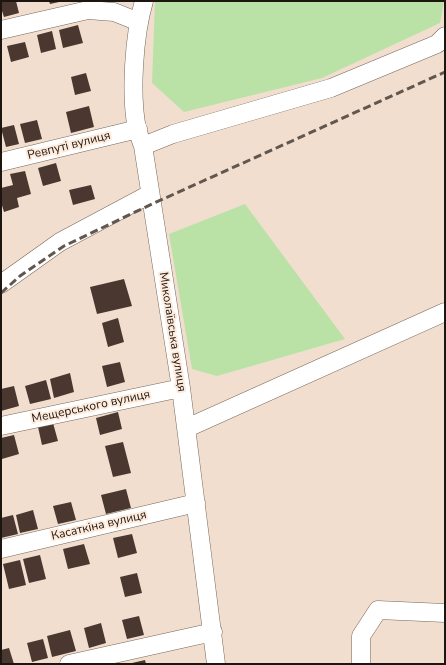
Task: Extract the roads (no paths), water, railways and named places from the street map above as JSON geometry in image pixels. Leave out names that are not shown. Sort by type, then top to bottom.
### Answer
[{"type":"street","points":[[1,30],[88,10],[114,12],[141,8]]},
{"type":"street","name":"Миколаївська вулиця","points":[[141,8],[135,62],[135,108],[138,130],[143,146],[182,388],[216,664]]},
{"type":"street","points":[[143,146],[173,134],[331,88],[437,44],[445,36]]},
{"type":"street","name":"Ревпуті вулиця","points":[[1,162],[138,130]]},
{"type":"street","points":[[1,284],[60,242],[150,194]]},
{"type":"street","points":[[187,428],[445,312]]},
{"type":"street","name":"Мещерського вулиця","points":[[1,426],[182,388]]},
{"type":"street","name":"Касаткіна вулиця","points":[[1,550],[196,503]]},
{"type":"street","points":[[361,664],[361,636],[378,610],[445,612]]},
{"type":"street","points":[[69,664],[213,632]]},
{"type":"railway","points":[[1,293],[20,276],[64,246],[152,204],[445,72]]}]
